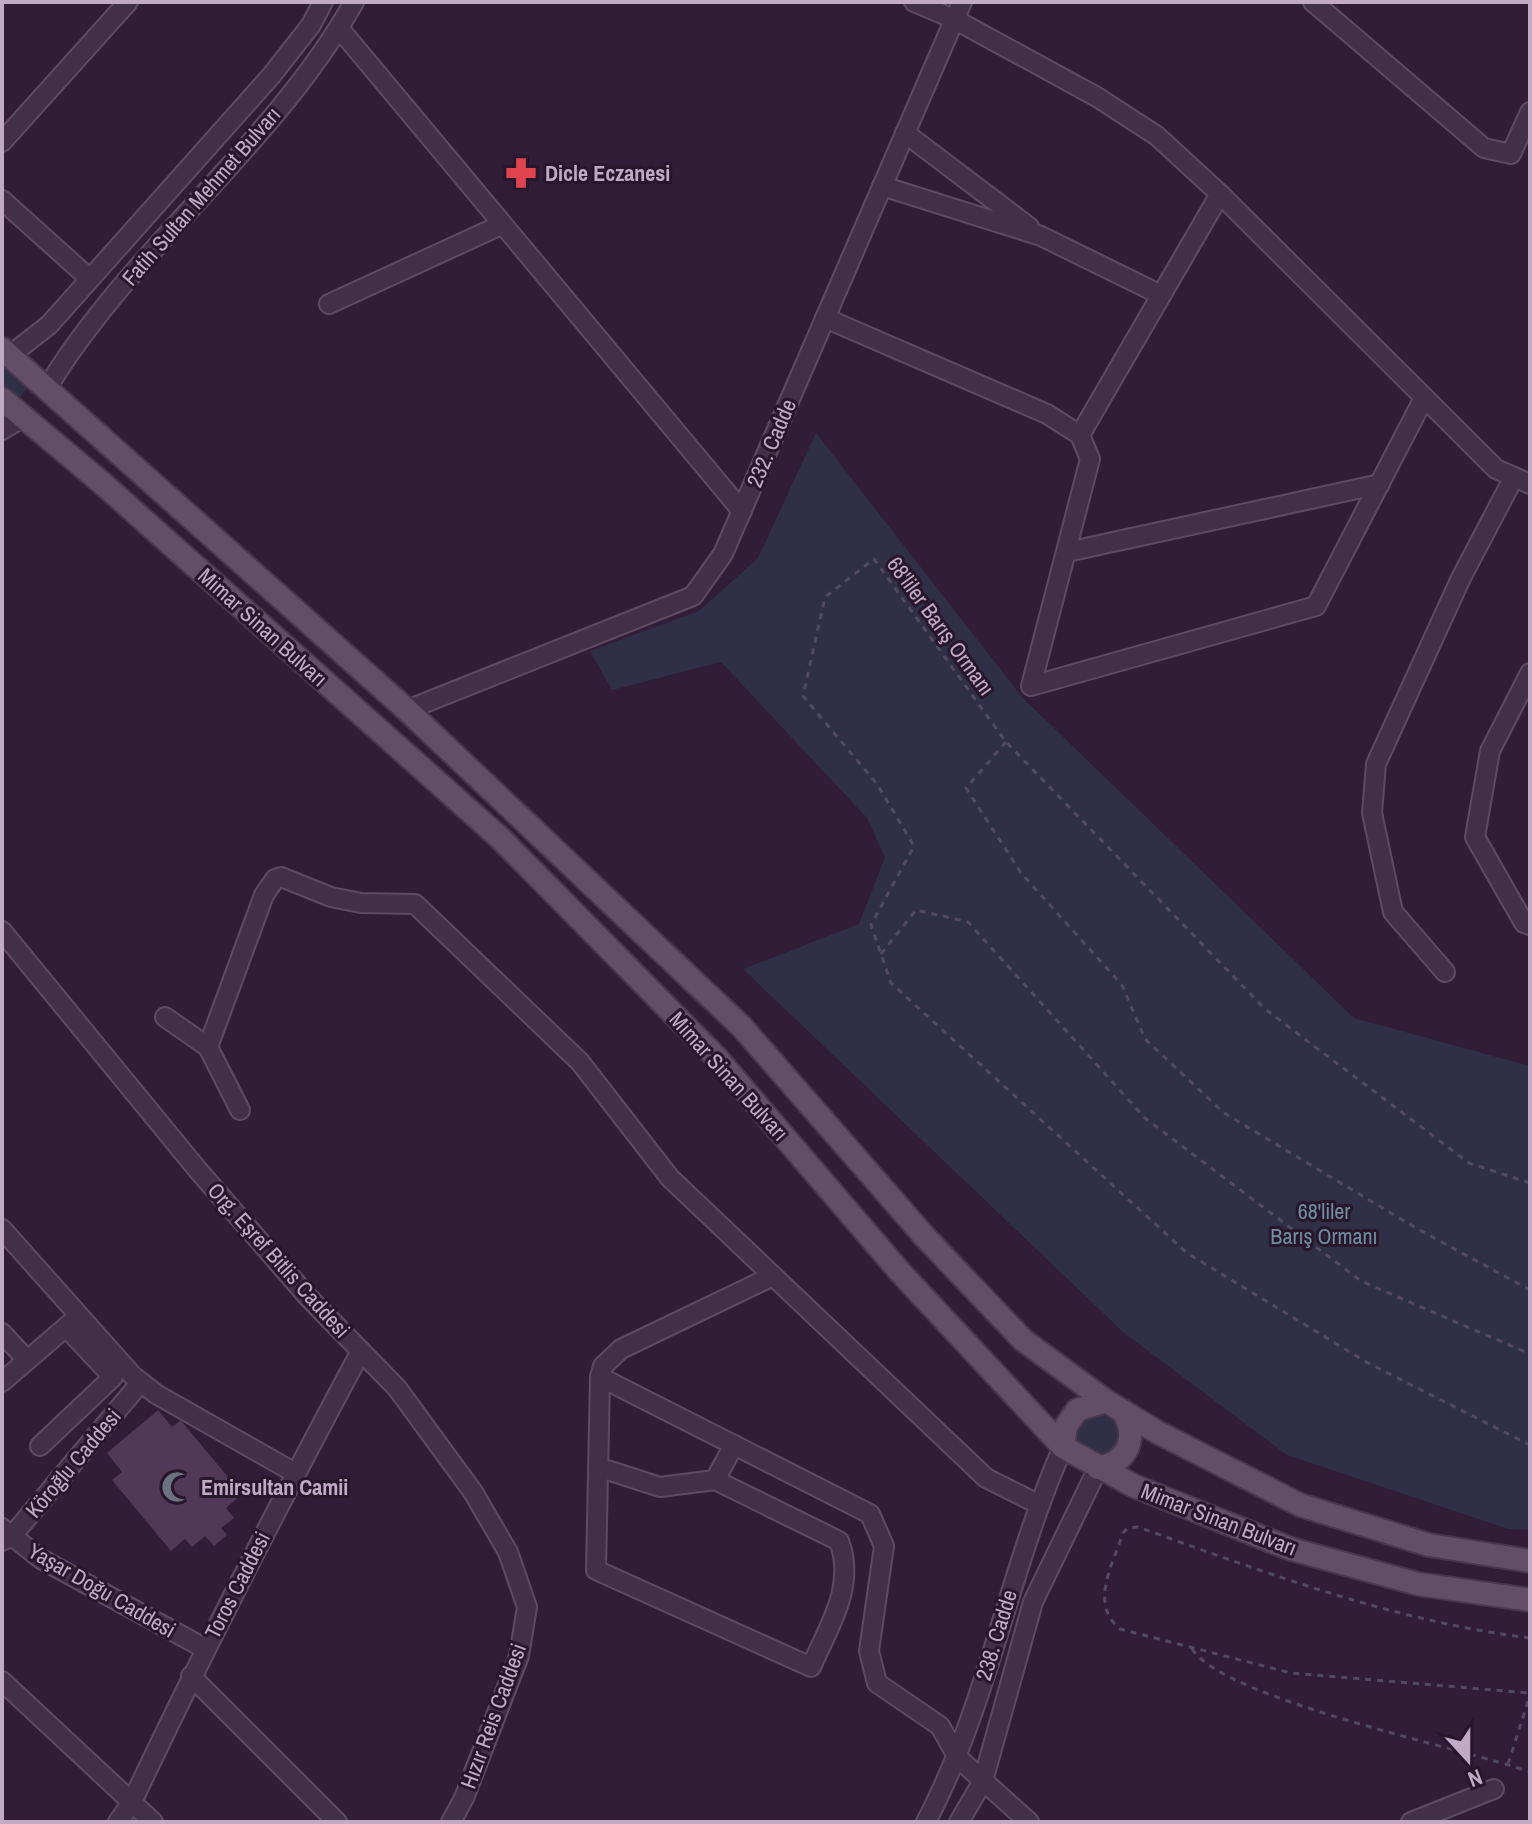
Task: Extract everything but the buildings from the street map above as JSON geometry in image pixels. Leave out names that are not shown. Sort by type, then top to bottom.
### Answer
[{"type":"main road","name":"Mimar Sinan Bulvarı","points":[[4,354],[47,388],[407,710],[742,1027],[925,1237],[1023,1340],[1115,1406],[1300,1505],[1429,1545],[1530,1561]]},
{"type":"main road","points":[[24,417],[38,405],[47,388]]},
{"type":"main road","name":"Mimar Sinan Bulvarı","points":[[2,399],[500,838],[716,1057],[900,1272],[1063,1447],[1098,1468],[1291,1549],[1418,1584],[1530,1600]]},
{"type":"main road","points":[[1063,1447],[1066,1426],[1077,1410],[1115,1406],[1131,1432],[1126,1452],[1109,1466],[1098,1468]]},
{"type":"street","points":[[2,142],[128,2]]},
{"type":"street","name":"Fatih Sultan Mehmet Bulvarı","points":[[4,354],[49,325],[271,76],[311,25],[323,2]]},
{"type":"street","name":"Fatih Sultan Mehmet Bulvarı","points":[[47,388],[78,337],[291,93],[339,28],[354,2]]},
{"type":"street","points":[[914,2],[958,11],[1157,136],[1220,194],[1496,469],[1522,480],[1461,578],[1376,764],[1372,813],[1393,912],[1445,972]]},
{"type":"street","points":[[1313,2],[1484,148],[1511,154],[1530,112]]},
{"type":"street","name":"232. Cadde","points":[[407,710],[693,596],[723,554],[958,11]]},
{"type":"street","points":[[339,28],[742,511]]},
{"type":"street","points":[[905,133],[1041,236]]},
{"type":"street","points":[[882,186],[1041,236],[1161,295]]},
{"type":"street","points":[[1080,435],[1220,194]]},
{"type":"street","points":[[2,200],[90,279]]},
{"type":"street","points":[[329,304],[501,225]]},
{"type":"street","points":[[825,318],[1047,414],[1080,435],[1090,459],[1031,686],[1316,606],[1424,398]]},
{"type":"street","points":[[2,430],[24,417]]},
{"type":"street","points":[[1067,552],[1380,484]]},
{"type":"street","points":[[1530,673],[1490,751],[1475,837],[1524,923],[1530,925]]},
{"type":"street","points":[[208,1047],[264,895],[275,879],[281,877],[331,897],[361,903],[415,904],[580,1062],[670,1178],[986,1478],[1038,1504]]},
{"type":"street","name":"Org. Eşref Bitlis Caddesi","points":[[2,931],[197,1169],[308,1297],[397,1388],[473,1492],[508,1552],[527,1607]]},
{"type":"street","points":[[165,1017],[208,1047],[240,1110]]},
{"type":"street","points":[[2,1229],[113,1377],[40,1446]]},
{"type":"street","points":[[598,1467],[660,1487],[715,1480],[839,1541],[845,1558],[845,1589],[811,1667],[596,1570],[598,1467],[600,1377],[603,1366],[621,1349],[773,1276]]},
{"type":"street","points":[[2,1382],[72,1321]]},
{"type":"street","points":[[72,1321],[156,1394],[295,1473]]},
{"type":"street","points":[[2,1333],[27,1360]]},
{"type":"street","name":"Toros Caddesi","points":[[118,1822],[132,1802],[204,1648],[361,1351]]},
{"type":"street","points":[[600,1377],[870,1514],[884,1546],[869,1651],[877,1683],[940,1726],[958,1758],[1029,1822]]},
{"type":"street","name":"Köroğlu Caddesi","points":[[5,1535],[141,1382]]},
{"type":"street","points":[[75,1415],[94,1438]]},
{"type":"street","points":[[715,1480],[734,1445]]},
{"type":"street","name":"238. Cadde","points":[[926,1822],[958,1758],[1038,1504],[1063,1447]]},
{"type":"street","points":[[959,1822],[983,1781],[1033,1602],[1098,1468]]},
{"type":"street","name":"Yaşar Doğu Caddesi","points":[[5,1535],[41,1559],[204,1648]]},
{"type":"street","name":"Hızır Reis Caddesi","points":[[451,1822],[464,1798],[519,1656],[527,1607]]},
{"type":"street","points":[[191,1676],[337,1822]]},
{"type":"street","points":[[2,1681],[153,1822]]},
{"type":"street","points":[[1411,1822],[1494,1789]]},
{"type":"path","name":"68'liler Barış Ormanı","points":[[1530,1183],[1469,1163],[1265,1009],[1006,742],[874,559],[825,597],[803,696],[877,784],[914,846],[871,925],[891,983],[1187,1253],[1368,1363],[1530,1445]]},
{"type":"path","points":[[1006,742],[966,788],[1021,873],[1122,985],[1145,1039],[1224,1113],[1416,1228],[1530,1290]]},
{"type":"path","points":[[881,954],[916,910],[968,922],[1145,1118],[1361,1281],[1530,1354]]},
{"type":"path","points":[[1508,1764],[1530,1694],[1291,1673],[1192,1649],[1120,1629],[1108,1619],[1103,1606],[1105,1590],[1123,1533],[1128,1528],[1138,1527],[1347,1600],[1415,1619],[1530,1638]]},
{"type":"path","points":[[1192,1649],[1201,1663],[1280,1697],[1353,1723],[1530,1772]]},
{"type":"green space","points":[[7,365],[30,385],[15,402],[2,391],[2,371]]},
{"type":"green space","name":"68'liler Barış Ormanı","points":[[816,433],[1022,697],[1354,1018],[1530,1066],[1530,1530],[1508,1529],[1287,1455],[1123,1332],[743,969],[859,924],[885,857],[867,818],[721,662],[612,690],[590,651],[699,611],[758,558]]},
{"type":"green space","points":[[1098,1412],[1113,1419],[1120,1434],[1113,1449],[1098,1456],[1083,1449],[1076,1434],[1083,1419]]},
{"type":"place","name":"Dicle Eczanesi","points":[[521,173]]},
{"type":"place","name":"Emirsultan Camii","points":[[177,1487]]}]
